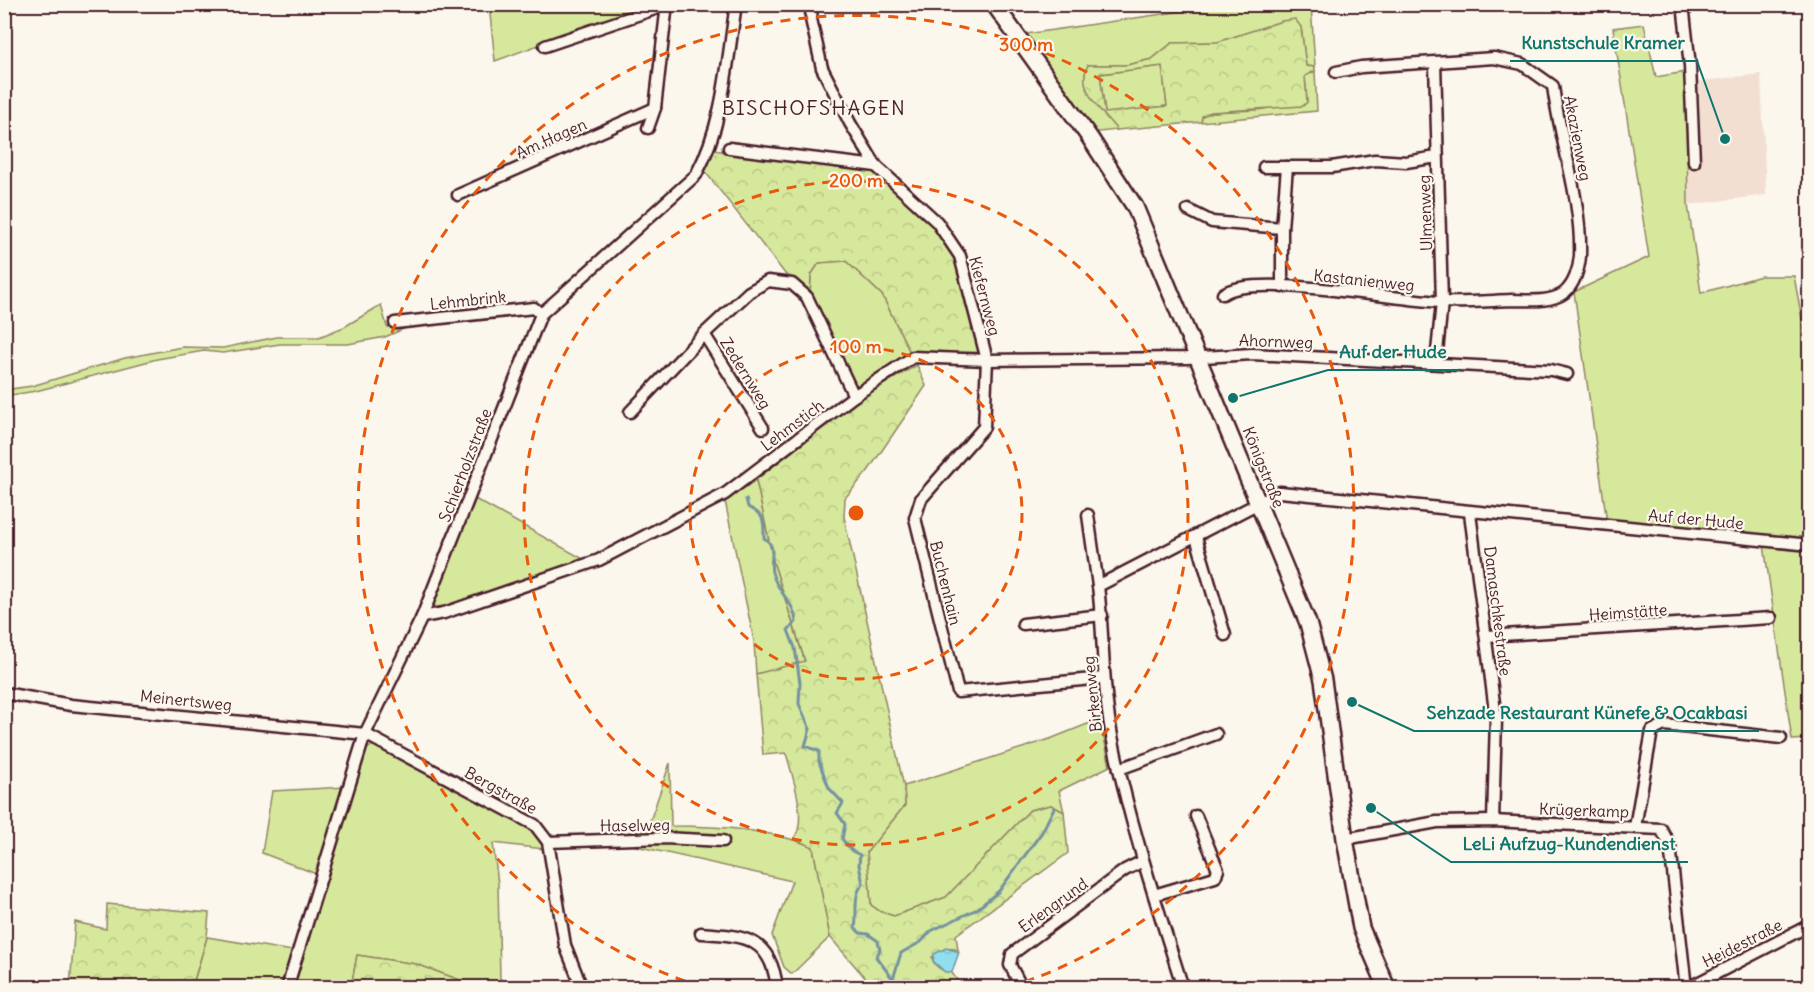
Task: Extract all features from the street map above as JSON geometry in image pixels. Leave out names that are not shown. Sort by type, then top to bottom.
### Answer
[{"type":"main road","name":"Königstraße","points":[[994,4],[1090,138],[1135,207],[1308,623],[1323,680],[1344,839],[1361,928],[1387,987]]},
{"type":"street","name":"Schierholzstraße","points":[[287,987],[365,734],[422,617],[541,314],[696,175],[707,153],[720,107],[736,4]]},
{"type":"street","name":"Kiefernweg","points":[[812,4],[811,19],[822,68],[876,166],[937,222],[960,256],[987,360]]},
{"type":"street","points":[[1683,4],[1690,66],[1694,162]]},
{"type":"street","points":[[545,46],[667,5],[655,108],[648,128]]},
{"type":"street","name":"Akazienweg","points":[[1336,72],[1361,67],[1494,58],[1522,64],[1553,86],[1575,203],[1580,257],[1575,280],[1563,293],[1545,300],[1442,302]]},
{"type":"street","name":"Ulmenweg","points":[[1436,63],[1442,302],[1436,362]]},
{"type":"street","name":"Am Hagen","points":[[458,195],[655,108]]},
{"type":"street","points":[[729,148],[876,166]]},
{"type":"street","points":[[1264,167],[1332,167],[1375,160],[1406,162],[1437,157]]},
{"type":"street","points":[[1282,287],[1282,228],[1287,167]]},
{"type":"street","points":[[1188,210],[1212,222],[1282,228]]},
{"type":"street","name":"Zedernweg","points":[[630,412],[704,334],[749,292],[768,281],[792,284],[807,297],[854,396]]},
{"type":"street","name":"Kastanienweg","points":[[1223,294],[1230,289],[1240,287],[1282,287],[1442,302]]},
{"type":"street","name":"Lehmbrink","points":[[395,323],[534,308],[541,314]]},
{"type":"street","name":"Zedernweg","points":[[704,334],[763,428]]},
{"type":"street","name":"Ahornweg","points":[[1199,357],[1252,354],[1436,362],[1551,370],[1567,374]]},
{"type":"street","name":"Lehmstich","points":[[422,617],[444,613],[566,572],[626,547],[725,494],[854,396],[913,357],[987,360],[1199,357]]},
{"type":"street","name":"Buchenhain","points":[[987,360],[984,427],[921,499],[915,518],[958,692],[1102,678]]},
{"type":"street","name":"Auf der Hude","points":[[1258,502],[1280,492],[1470,513],[1809,544]]},
{"type":"street","points":[[1098,586],[1196,537],[1258,502]]},
{"type":"street","name":"Damaschkestraße","points":[[1470,513],[1496,719],[1493,821]]},
{"type":"street","name":"Birkenweg","points":[[1088,515],[1102,615],[1102,678],[1119,769],[1143,861],[1183,987]]},
{"type":"street","points":[[1196,537],[1225,635]]},
{"type":"street","points":[[1023,624],[1102,615]]},
{"type":"street","name":"Heimstätte","points":[[1487,636],[1771,618]]},
{"type":"street","name":"Meinertsweg","points":[[4,693],[71,705],[365,734]]},
{"type":"street","points":[[1635,827],[1652,731],[1664,725],[1781,738]]},
{"type":"street","name":"Bergstraße","points":[[365,734],[535,825],[548,842]]},
{"type":"street","points":[[1119,769],[1216,734]]},
{"type":"street","points":[[1154,895],[1215,877],[1218,870],[1196,816]]},
{"type":"street","name":"Krügerkamp","points":[[1344,839],[1437,822],[1493,821],[1661,829],[1670,845],[1687,987]]},
{"type":"street","name":"Haselweg","points":[[548,842],[664,838],[723,841]]},
{"type":"street","points":[[548,842],[565,945],[582,987]]},
{"type":"street","name":"Erlengrund","points":[[1023,987],[1010,965],[1012,954],[1125,870],[1143,861]]},
{"type":"street","name":"Heidestraße","points":[[1687,987],[1809,924]]},
{"type":"street","points":[[701,933],[737,936],[758,943],[768,954],[777,987]]},
{"type":"shaded area","points":[[1761,74],[1766,195],[1688,205],[1686,83]]},
{"type":"green space","points":[[489,5],[648,5],[495,61]]},
{"type":"green space","points":[[1224,5],[1311,5],[1315,67],[1306,66],[1301,27],[1282,21],[1218,42],[1172,43],[1152,59],[1127,65],[1088,65],[1105,113],[1100,74],[1162,66],[1167,106],[1105,114],[1117,130],[1090,133],[1019,35]]},
{"type":"green space","points":[[1295,19],[1301,27],[1306,66],[1315,67],[1315,71],[1305,76],[1307,102],[1303,106],[1211,112],[1202,116],[1201,122],[1117,130],[1092,100],[1088,91],[1085,74],[1088,65],[1127,65],[1152,59],[1172,43],[1218,42],[1282,21]],"holes":[[[1162,66],[1167,106],[1105,113],[1100,74]]]},
{"type":"green space","points":[[1644,24],[1656,77],[1686,72],[1688,205],[1701,293],[1761,276],[1794,276],[1809,357],[1809,541],[1607,522],[1574,292],[1649,257],[1613,28]]},
{"type":"green space","points":[[1315,71],[1317,111],[1201,122],[1202,116],[1211,112],[1257,110],[1307,102],[1305,76]]},
{"type":"green space","points":[[713,150],[875,169],[936,224],[955,251],[981,352],[911,354],[882,295],[846,261],[819,263],[811,275],[810,295],[786,275],[703,169]]},
{"type":"green space","points":[[834,260],[846,261],[882,295],[911,354],[853,388],[810,295],[811,275],[819,263]]},
{"type":"green space","points":[[381,305],[387,327],[413,325],[385,337],[348,344],[280,344],[223,353],[204,351],[157,359],[36,391],[5,396],[4,390],[32,386],[125,358],[182,347],[223,348],[277,337],[319,337],[344,327]]},
{"type":"green space","points":[[917,365],[926,386],[868,471],[845,498],[844,517],[904,787],[905,805],[867,852],[871,905],[881,912],[894,916],[946,897],[1030,810],[1051,805],[1064,812],[1068,853],[956,935],[958,950],[951,948],[932,957],[936,966],[951,972],[963,987],[873,987],[830,937],[813,847],[794,839],[800,820],[798,797],[786,753],[763,755],[756,674],[805,661],[774,564],[756,480],[858,399]]},
{"type":"green space","points":[[756,480],[774,564],[805,662],[756,674],[754,641],[725,501]]},
{"type":"green space","points":[[473,498],[587,561],[461,605],[437,609],[433,603]]},
{"type":"green space","points":[[1764,545],[1809,549],[1809,739],[1792,740]]},
{"type":"green space","points":[[1100,719],[1110,766],[1059,791],[1064,812],[1051,805],[1030,810],[947,897],[894,916],[881,912],[871,905],[867,852],[905,805],[904,786],[1050,739]]},
{"type":"green space","points":[[373,745],[532,828],[545,846],[544,849],[493,843],[498,884],[500,979],[517,985],[468,983],[416,964],[357,955],[351,987],[294,988],[364,751]]},
{"type":"green space","points":[[670,763],[671,826],[762,832],[813,847],[830,937],[792,974],[784,967],[772,935],[792,881],[622,843],[622,834],[648,827]]},
{"type":"green space","points":[[346,787],[319,875],[262,853],[272,791]]},
{"type":"green space","points":[[107,904],[209,913],[207,937],[192,987],[70,987],[75,922],[106,929]]},
{"type":"green space","points":[[207,937],[293,951],[282,987],[192,988]]},
{"type":"green space","points":[[357,955],[416,964],[468,983],[517,985],[517,987],[351,987]]},
{"type":"water","points":[[946,948],[959,952],[952,972],[945,972],[933,961],[934,954]]},
{"type":"waterway","points":[[746,499],[748,507],[761,516],[764,538],[772,549],[771,567],[774,579],[795,615],[796,622],[788,630],[795,648],[800,683],[799,704],[810,729],[805,746],[819,751],[819,762],[829,788],[843,803],[837,813],[845,824],[842,839],[852,851],[860,855],[859,865],[863,884],[856,899],[855,928],[860,933],[868,934],[878,941],[880,950],[876,957],[900,988]]},
{"type":"waterway","points":[[893,979],[901,953],[921,942],[931,931],[977,909],[999,891],[1042,832],[1054,808]]},
{"type":"place","name":"Kunstschule Kramer","points":[[1725,139]]},
{"type":"place","name":"Auf der Hude","points":[[1233,398]]},
{"type":"place","name":"Sehzade Restaurant Künefe & Ocakbasi","points":[[1352,702]]},
{"type":"place","name":"LeLi Aufzug-Kundendienst","points":[[1371,808]]},
{"type":"district","name":"BISCHOFSHAGEN","points":[[814,107]]}]
